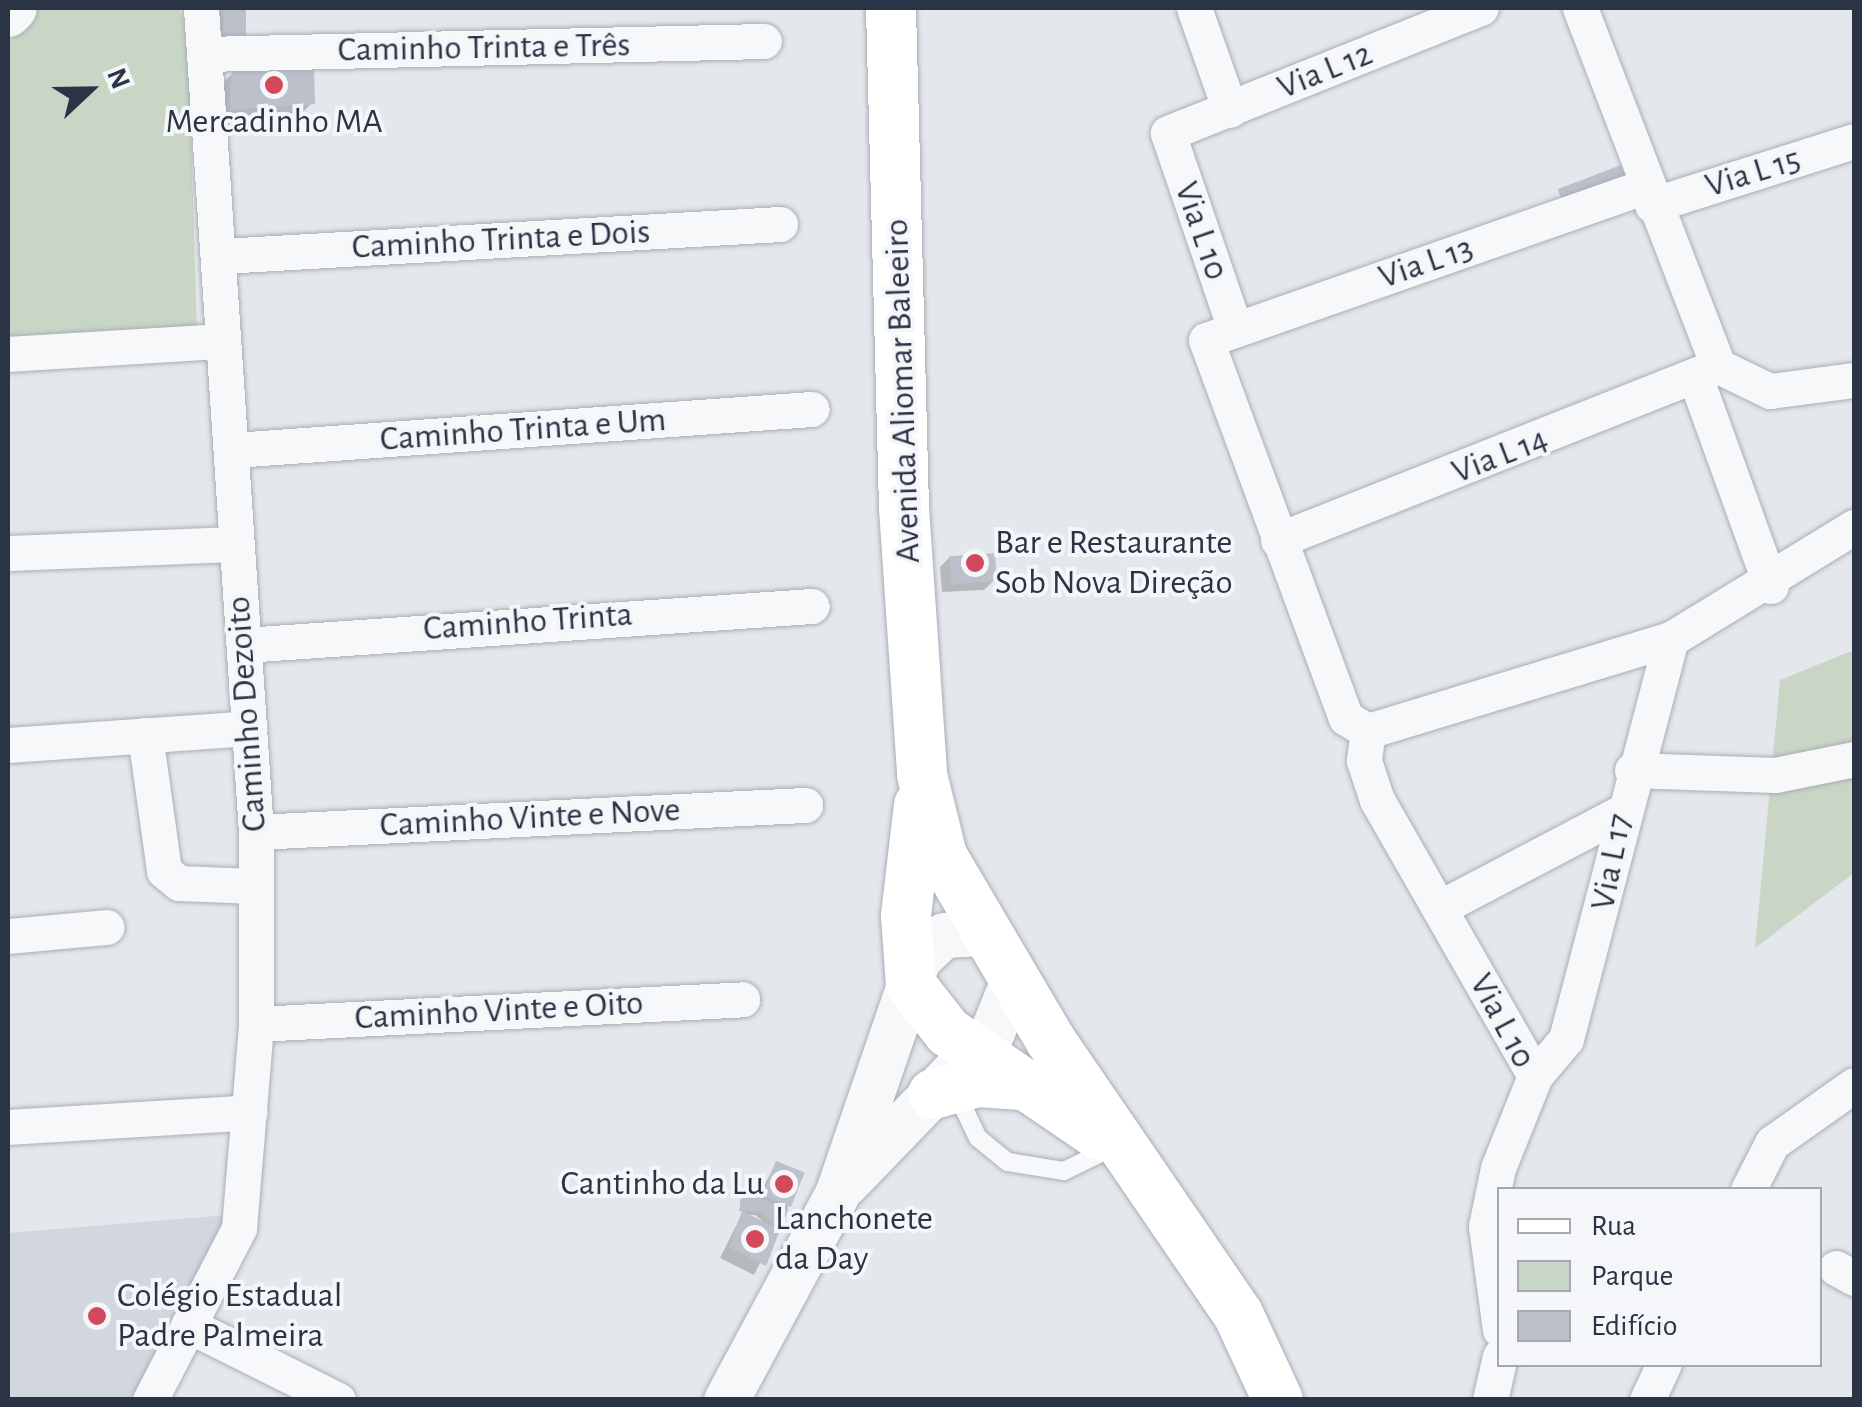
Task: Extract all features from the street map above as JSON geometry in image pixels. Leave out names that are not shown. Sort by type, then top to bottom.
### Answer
[{"type":"main road","name":"Avenida Aliomar Baleeiro","points":[[891,8],[904,508],[922,775],[942,856],[1012,980],[1238,1314],[1278,1400]]},
{"type":"main road","name":"Avenida Aliomar Baleeiro","points":[[922,775],[906,916],[911,985],[948,1032],[955,1078],[1038,1086],[1114,1147],[1154,1188]]},
{"type":"street","points":[[8,14],[14,8]]},
{"type":"street","name":"Caminho Dezoito","points":[[150,1400],[239,1228],[256,1024],[256,832],[235,544],[234,450],[222,341],[222,256],[200,8]]},
{"type":"street","points":[[1194,8],[1230,110]]},
{"type":"street","name":"Via L 12","points":[[1168,133],[1481,8]]},
{"type":"street","points":[[1580,8],[1649,196],[1708,374],[1771,586]]},
{"type":"street","name":"Caminho Trinta e Três","points":[[204,54],[764,40]]},
{"type":"street","name":"Via L 10","points":[[1168,133],[1278,540],[1357,724],[1368,779],[1535,1076],[1499,1187]]},
{"type":"street","name":"Via L 15","points":[[1649,196],[1854,141]]},
{"type":"street","name":"Via L 13","points":[[1220,335],[1649,196]]},
{"type":"street","name":"Caminho Trinta e Dois","points":[[222,256],[780,224]]},
{"type":"street","points":[[8,354],[222,341]]},
{"type":"street","points":[[1708,374],[1770,390],[1854,380]]},
{"type":"street","name":"Via L 14","points":[[1278,540],[1708,374]]},
{"type":"street","name":"Caminho Trinta e Um","points":[[234,450],[812,409]]},
{"type":"street","points":[[1357,724],[1671,640],[1771,586],[1810,549],[1854,527]]},
{"type":"street","points":[[8,553],[235,544]]},
{"type":"street","name":"Caminho Trinta","points":[[244,645],[812,606]]},
{"type":"street","name":"Via L 17","points":[[1535,1076],[1566,1039],[1606,906],[1620,813],[1671,640]]},
{"type":"street","points":[[8,745],[249,728]]},
{"type":"street","points":[[145,735],[164,871],[179,882],[256,886]]},
{"type":"street","points":[[1632,770],[1775,775],[1854,759]]},
{"type":"street","name":"Caminho Vinte e Nove","points":[[256,832],[805,805]]},
{"type":"street","points":[[1439,908],[1620,813]]},
{"type":"street","points":[[8,936],[107,927]]},
{"type":"street","points":[[726,1400],[837,1194],[928,946],[961,930],[984,933]]},
{"type":"street","points":[[837,1194],[955,1078],[1004,1016],[1012,980]]},
{"type":"street","name":"Caminho Vinte e Oito","points":[[256,1024],[742,999]]},
{"type":"street","points":[[1750,1187],[1772,1144],[1854,1085]]},
{"type":"street","points":[[8,1127],[250,1112]]},
{"type":"street","name":"Via L 10","points":[[1497,1192],[1486,1226],[1497,1308]]},
{"type":"street","points":[[188,1325],[338,1400]]},
{"type":"street","points":[[1490,1400],[1498,1367]]},
{"type":"street","points":[[1647,1400],[1663,1367]]},
{"type":"lane","points":[[955,1078],[978,1138],[1008,1162],[1064,1170],[1114,1147]]},
{"type":"shaded area","name":"Colégio Estadual Padre Palmeira","points":[[240,1214],[143,1399],[8,1400],[8,1233]]},
{"type":"green space","points":[[8,8],[178,8],[188,29],[197,335],[8,343],[8,43],[41,11],[25,23]]},
{"type":"green space","points":[[1854,650],[1854,873],[1755,948],[1780,680]]},
{"type":"building","points":[[223,8],[246,8],[246,40],[223,40]]},
{"type":"building","points":[[314,69],[315,104],[229,110],[232,70]]},
{"type":"building","points":[[1621,165],[1629,186],[1565,210],[1558,189]]},
{"type":"building","points":[[995,553],[997,581],[951,584],[949,556]]},
{"type":"building","name":"Cantinho da Lu","points":[[776,1161],[805,1173],[791,1207],[762,1195]]},
{"type":"building","points":[[743,1192],[788,1210],[781,1229],[760,1211],[739,1211]]},
{"type":"building","name":"Lanchonete da Day","points":[[742,1211],[780,1230],[766,1266],[729,1247]]},
{"type":"place","name":"Mercadinho MA","points":[[274,85]]},
{"type":"place","name":"Bar e Restaurante Sob Nova Direção","points":[[975,563]]},
{"type":"place","name":"Cantinho da Lu","points":[[784,1184]]},
{"type":"place","name":"Lanchonete da Day","points":[[755,1239]]},
{"type":"place","name":"Colégio Estadual Padre Palmeira","points":[[97,1316]]}]
